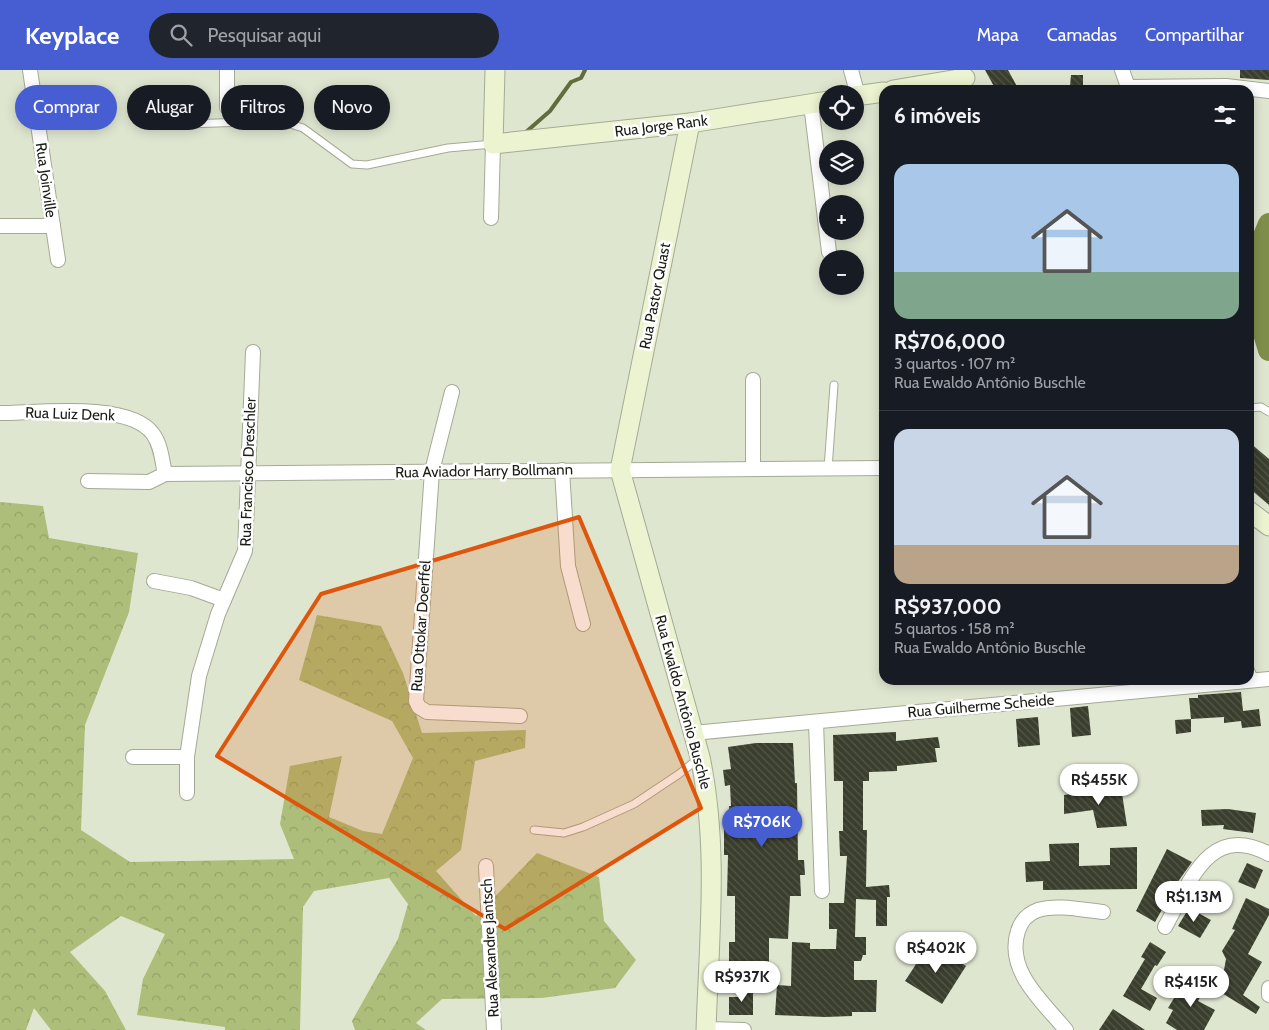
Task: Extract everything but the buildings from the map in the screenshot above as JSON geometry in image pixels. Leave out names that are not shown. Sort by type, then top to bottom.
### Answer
[{"type":"street","name":"Rua Joinville","points":[[30,70],[58,260]]},
{"type":"street","points":[[227,70],[227,85]]},
{"type":"street","points":[[491,218],[495,70]]},
{"type":"street","points":[[851,70],[854,85]]},
{"type":"street","points":[[1122,70],[1127,85]]},
{"type":"street","points":[[926,85],[966,79]]},
{"type":"street","points":[[1254,89],[1269,91]]},
{"type":"street","points":[[864,95],[879,93]]},
{"type":"street","name":"Rua Jorge Rank","points":[[493,144],[690,123],[819,102]]},
{"type":"street","name":"Rua Pastor Quast","points":[[620,470],[690,123]]},
{"type":"street","points":[[821,130],[829,250]]},
{"type":"street","points":[[0,226],[53,226]]},
{"type":"street","name":"Rua Francisco Dreschler","points":[[187,793],[186,757],[199,676],[224,600],[245,551],[253,352]]},
{"type":"street","points":[[753,380],[753,469]]},
{"type":"street","name":"Rua Ottokar Doerffel","points":[[452,392],[432,471],[416,701],[419,707],[427,712],[520,716]]},
{"type":"street","name":"Rua Luiz Denk","points":[[0,413],[91,412],[131,418],[147,427],[153,434],[160,451],[165,474]]},
{"type":"street","name":"Rua Aviador Harry Bollmann","points":[[88,482],[149,482],[165,474],[879,468]]},
{"type":"street","points":[[562,470],[568,566],[583,624]]},
{"type":"street","name":"Rua Ewaldo Antônio Buschle","points":[[620,470],[700,757],[708,801],[711,832],[706,1030]]},
{"type":"street","points":[[1254,515],[1269,526]]},
{"type":"street","points":[[154,581],[191,588],[224,600]]},
{"type":"street","name":"Rua Guilherme Scheide","points":[[693,733],[1209,685]]},
{"type":"street","points":[[816,722],[822,891]]},
{"type":"street","points":[[133,757],[186,757]]},
{"type":"street","points":[[1165,927],[1201,863],[1211,853],[1221,847],[1240,844],[1260,849],[1269,854]]},
{"type":"street","name":"Rua Alexandre Jantsch","points":[[486,866],[494,1030]]},
{"type":"street","points":[[1066,1030],[1025,980],[1019,968],[1016,951],[1018,929],[1028,914],[1038,910],[1050,908],[1103,912]]},
{"type":"street","points":[[1269,988],[1269,995]]},
{"type":"street","points":[[706,1030],[744,1030]]},
{"type":"lane","points":[[304,129],[352,164],[367,165],[448,148],[493,144]]},
{"type":"lane","points":[[828,469],[834,385]]},
{"type":"lane","points":[[1254,408],[1261,407],[1269,412]]},
{"type":"lane","points":[[534,830],[564,833],[583,827],[634,804],[679,774],[700,757]]},
{"type":"highlighted area","points":[[579,517],[701,808],[505,929],[217,756],[321,594]]},
{"type":"green space","points":[[0,502],[43,506],[49,538],[138,553],[129,612],[85,725],[81,830],[130,862],[294,859],[280,824],[290,766],[342,756],[329,817],[363,831],[382,834],[413,758],[392,721],[299,680],[317,615],[381,626],[403,673],[422,733],[526,730],[525,748],[475,761],[461,850],[436,871],[476,916],[537,853],[599,877],[604,921],[636,960],[615,988],[542,998],[442,999],[416,1023],[426,1030],[355,1030],[352,1021],[398,939],[408,904],[389,878],[314,891],[303,907],[300,1030],[225,1030],[225,1027],[137,1015],[143,979],[165,934],[121,916],[70,952],[105,991],[126,1030],[51,1030],[34,1008],[26,1030],[0,1030]]},
{"type":"waterway","points":[[526,132],[550,111],[571,82],[581,78],[585,70]]},
{"type":"waterway","points":[[1269,224],[1259,248],[1260,320],[1269,350]]}]
